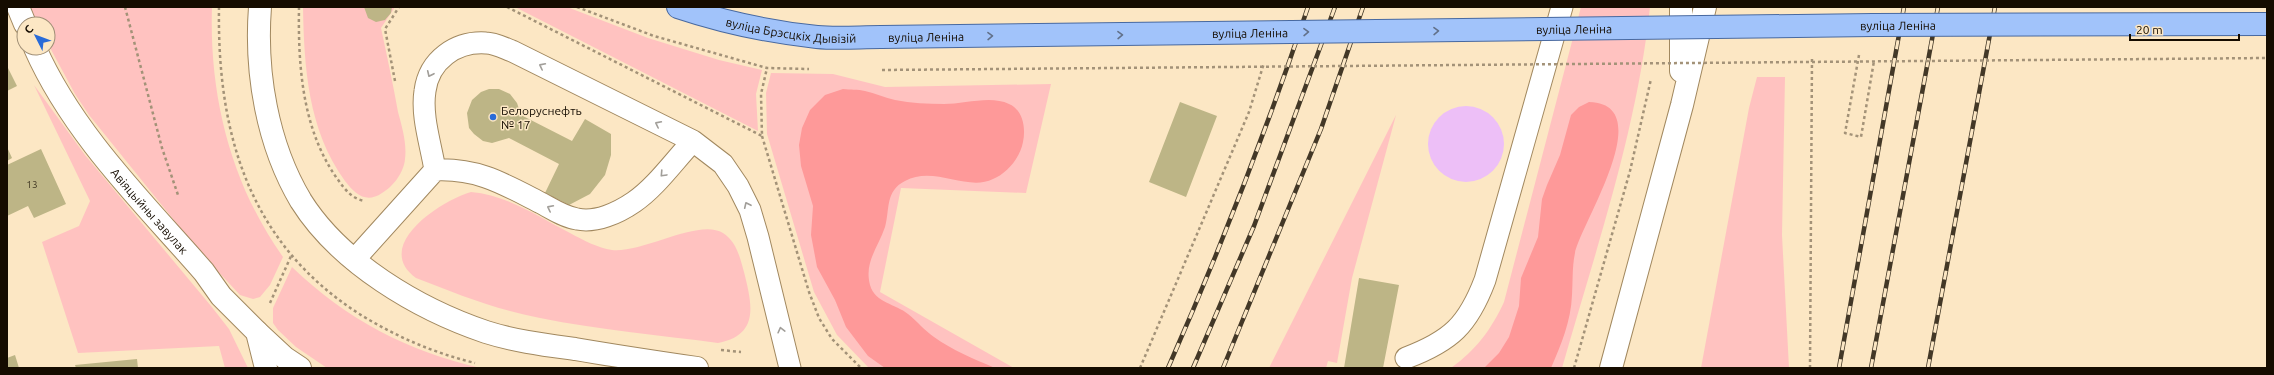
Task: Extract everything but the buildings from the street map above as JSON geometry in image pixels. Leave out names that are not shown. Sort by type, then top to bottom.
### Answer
[{"type":"main road","name":"вуліца Брэсцкіх Дывізій","points":[[678,7],[701,15],[767,30],[818,37],[881,38]]},
{"type":"main road","name":"вуліца Леніна","points":[[881,38],[1873,25],[2267,24]]},
{"type":"street","points":[[260,7],[258,30],[261,76],[268,118],[281,160],[302,201],[327,233],[354,260],[393,288],[439,313],[487,332],[544,345],[697,368]]},
{"type":"street","points":[[1681,7],[1682,105]]},
{"type":"street","points":[[1611,368],[1682,105],[1705,7]]},
{"type":"street","name":"Авіяцыйны завулак","points":[[39,56],[58,92],[85,133],[204,272],[221,296],[285,358],[300,368]]},
{"type":"street","points":[[257,332],[266,368]]},
{"type":"lane","points":[[1406,358],[1439,344],[1467,319],[1476,302],[1484,280],[1562,7]]},
{"type":"lane","points":[[435,170],[424,107],[424,91],[429,74],[442,56],[462,44],[487,43],[512,51],[693,141],[723,164],[738,186],[750,210],[790,368]]},
{"type":"lane","points":[[354,260],[435,170],[454,169],[472,172],[493,179],[562,214],[577,219],[594,220],[615,213],[634,202],[650,188],[693,141]]},
{"type":"path","points":[[125,7],[162,148],[180,199]]},
{"type":"path","points":[[299,7],[299,53],[303,86],[309,116],[318,145],[332,170],[347,192],[356,199],[369,201]]},
{"type":"path","points":[[396,83],[385,28],[399,7]]},
{"type":"path","points":[[507,7],[762,136]]},
{"type":"path","points":[[1860,52],[1845,134],[1861,136],[1874,62]]},
{"type":"path","points":[[1574,368],[1637,144],[1651,79],[1654,55]]},
{"type":"path","points":[[1810,368],[1812,55]]},
{"type":"path","points":[[882,70],[2267,58]]},
{"type":"path","points":[[1140,368],[1249,112],[1265,59]]},
{"type":"path","points":[[767,68],[761,94],[762,136],[809,292],[819,318],[832,339],[861,368]]},
{"type":"path","points":[[257,332],[291,256]]},
{"type":"shaded area","points":[[29,7],[212,7],[212,40],[215,73],[219,106],[227,138],[237,169],[250,200],[265,229],[283,257],[270,285],[260,297],[253,299],[240,295],[198,250],[89,115],[75,94],[54,56],[56,56],[56,16],[34,16]]},
{"type":"shaded area","points":[[303,7],[395,7],[381,28],[404,135],[405,159],[403,169],[394,183],[386,190],[371,198],[361,196],[345,181],[323,141],[310,97],[305,52]]},
{"type":"shaded area","points":[[515,7],[567,7],[648,38],[719,60],[762,70],[756,94],[758,131]]},
{"type":"shaded area","points":[[1581,7],[1650,7],[1636,99],[1614,189],[1562,368],[1451,368],[1468,354],[1482,339],[1494,322],[1504,302]]},
{"type":"shaded area","points":[[771,73],[833,74],[885,87],[1051,84],[1026,193],[901,188],[880,292],[1014,368],[869,368],[837,335],[814,292],[767,134],[766,93]]},
{"type":"shaded area","points":[[1757,77],[1785,77],[1782,235],[1789,368],[1701,368],[1749,108]]},
{"type":"shaded area","points":[[34,85],[85,155],[229,329],[248,368],[225,368],[219,346],[78,353],[42,242],[79,226],[90,201]]},
{"type":"shaded area","points":[[843,89],[862,90],[895,100],[920,103],[952,104],[994,100],[1002,101],[1018,110],[1024,125],[1023,142],[1016,159],[1003,173],[993,179],[972,183],[939,177],[916,177],[905,181],[894,190],[889,201],[885,227],[870,262],[869,269],[870,285],[876,296],[908,314],[941,342],[963,354],[995,368],[885,368],[868,356],[846,327],[835,300],[817,267],[811,235],[813,206],[801,166],[799,145],[802,128],[810,110],[825,95]]},
{"type":"shaded area","points":[[1589,102],[1609,108],[1618,122],[1617,143],[1611,167],[1575,253],[1570,314],[1558,351],[1551,368],[1484,368],[1499,353],[1509,337],[1519,306],[1521,278],[1538,237],[1542,199],[1560,155],[1571,115],[1579,107]]},
{"type":"shaded area","points":[[1459,106],[1473,106],[1487,112],[1498,123],[1504,137],[1504,151],[1501,159],[1493,171],[1487,176],[1473,182],[1459,182],[1445,176],[1434,165],[1428,151],[1428,137],[1434,123],[1445,112]]},
{"type":"shaded area","points":[[1396,115],[1352,278],[1337,363],[1328,361],[1326,368],[1269,368]]},
{"type":"shaded area","points":[[471,192],[497,197],[510,202],[585,241],[612,250],[625,250],[700,230],[713,230],[723,233],[735,246],[744,272],[750,306],[750,316],[747,325],[741,333],[732,339],[718,343],[607,329],[508,311],[462,296],[416,278],[404,265],[402,252],[406,239],[415,226],[428,215],[443,205]]},
{"type":"shaded area","points":[[292,267],[334,303],[379,331],[403,343],[454,361],[481,368],[327,368],[296,347],[278,330],[273,323],[273,308]]},
{"type":"railway","points":[[1168,368],[1242,189],[1308,7]]},
{"type":"railway","points":[[1193,368],[1254,226],[1335,7]]},
{"type":"railway","points":[[1223,368],[1321,129],[1363,7]]},
{"type":"railway","points":[[1839,368],[1904,7]]},
{"type":"railway","points":[[1871,368],[1938,7]]},
{"type":"railway","points":[[1928,368],[1995,7]]},
{"type":"place","name":"Белоруснефть № 17","points":[[493,117]]}]
